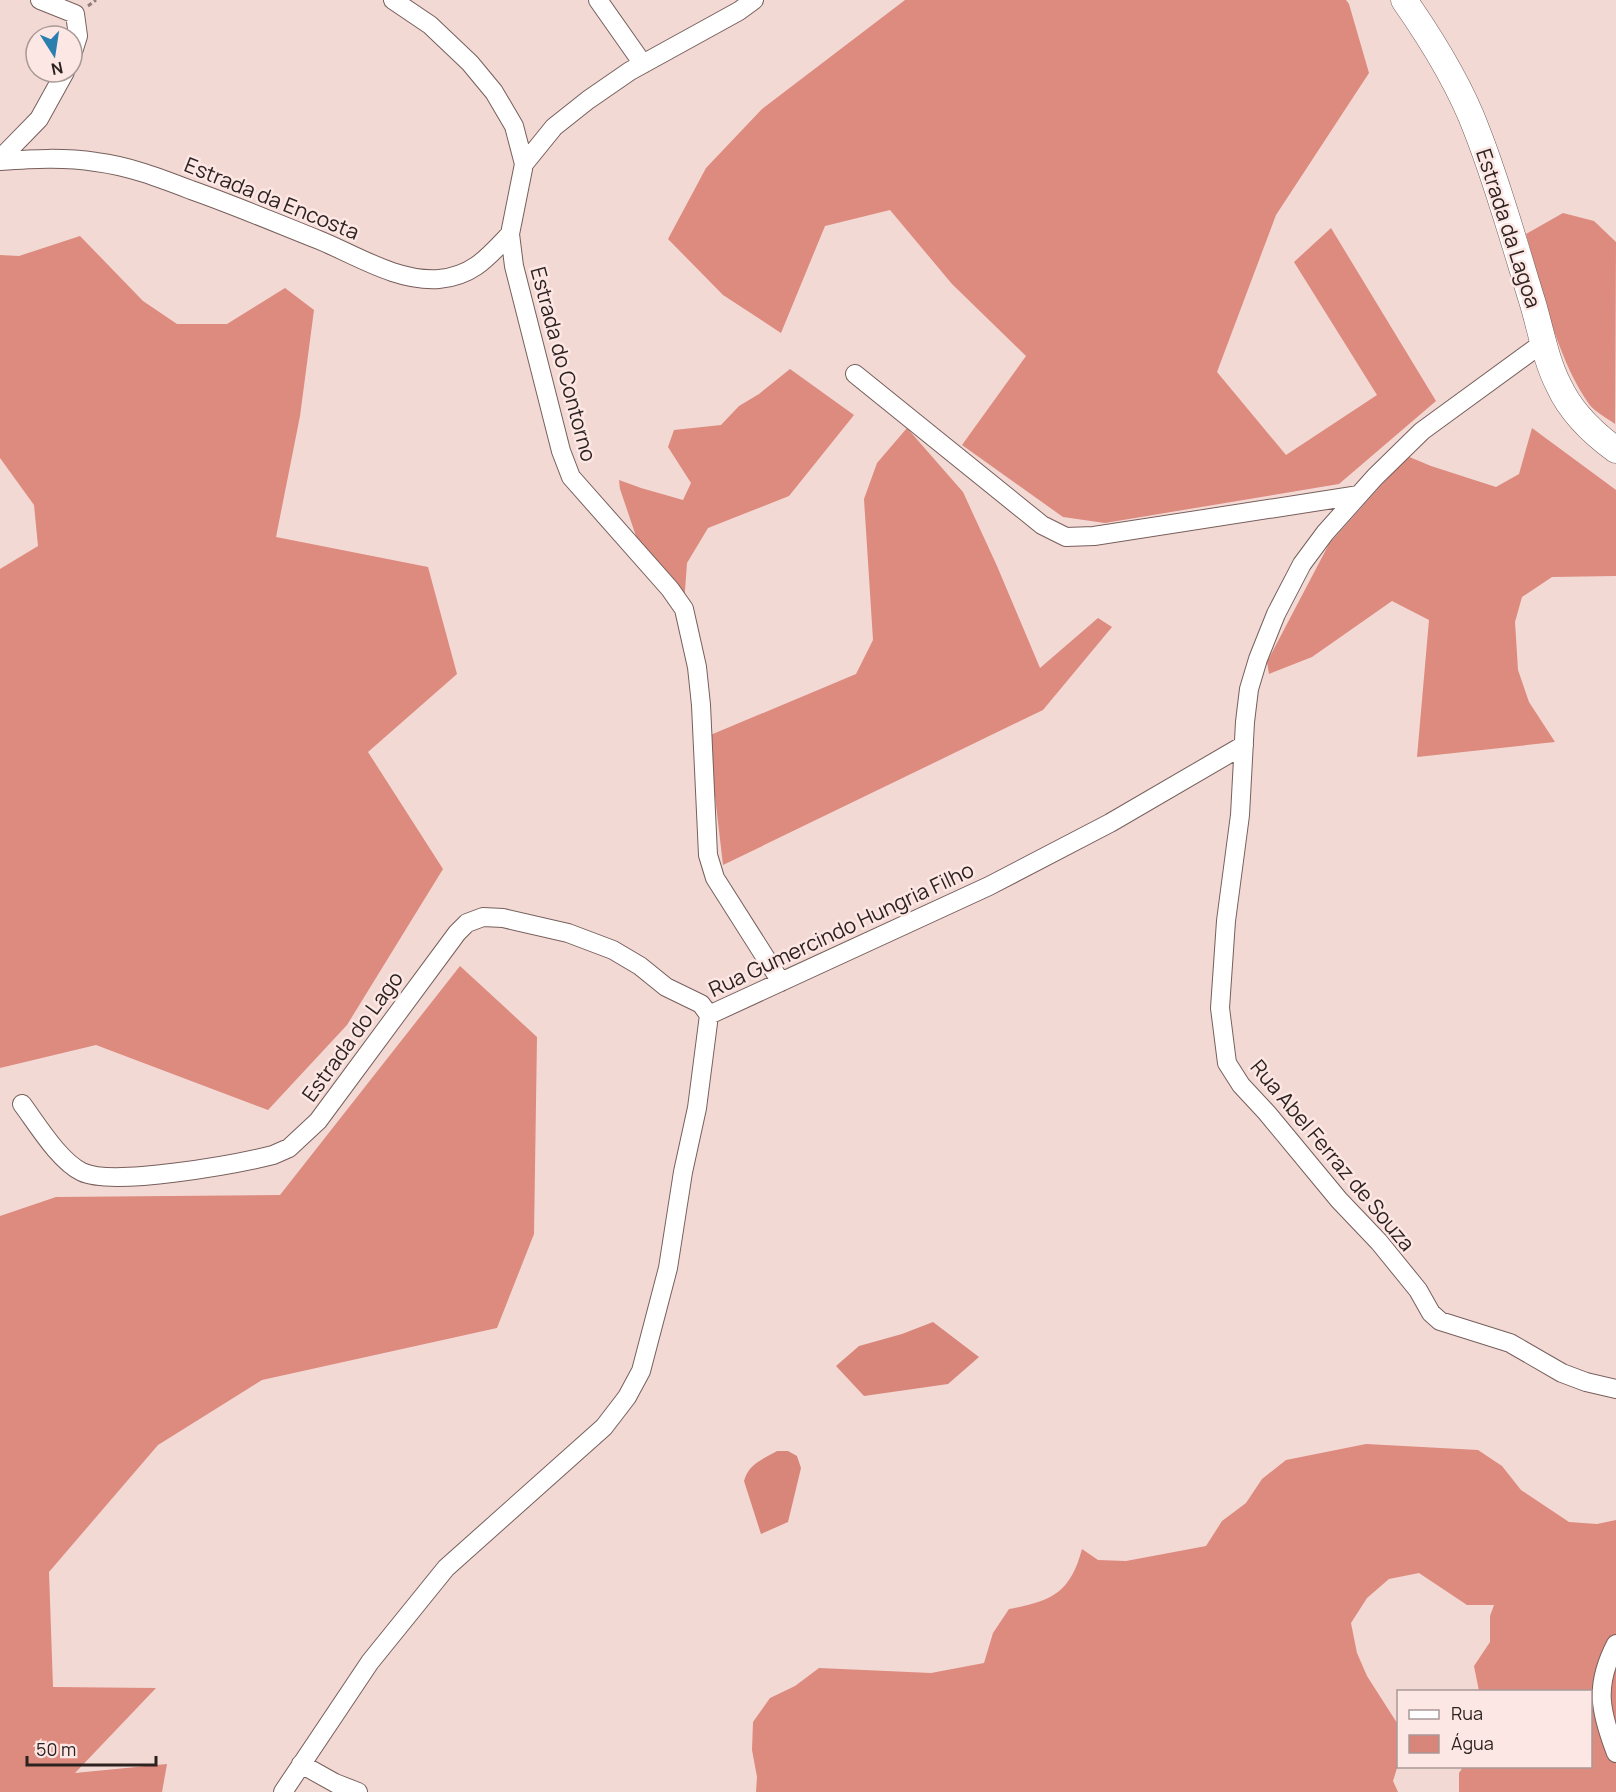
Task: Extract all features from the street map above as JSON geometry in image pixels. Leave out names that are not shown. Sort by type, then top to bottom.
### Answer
[{"type":"street","points":[[40,0],[75,14],[76,24]]},
{"type":"street","name":"Estrada do Contorno","points":[[393,0],[430,26],[470,63],[494,92],[514,126],[524,164],[510,234],[514,266],[566,466],[571,477],[670,589],[684,609],[699,686],[708,855],[716,878],[781,982]]},
{"type":"street","points":[[598,0],[643,64]]},
{"type":"street","points":[[524,164],[554,127],[588,100],[643,64],[739,11],[754,0]]},
{"type":"street","name":"Estrada da Lagoa","points":[[1404,0],[1435,47],[1476,128],[1511,231],[1550,366],[1559,388],[1589,427],[1613,445]]},
{"type":"street","points":[[0,160],[39,119],[58,84]]},
{"type":"street","name":"Estrada da Encosta","points":[[0,160],[42,158],[94,161],[139,170],[380,267],[412,276],[437,279],[456,276],[474,269],[510,234]]},
{"type":"street","points":[[1245,745],[1245,722],[1250,688],[1258,658],[1276,614],[1302,564],[1325,533],[1422,431],[1544,342]]},
{"type":"street","points":[[855,374],[1042,525],[1066,537],[1094,536],[1359,495]]},
{"type":"street","name":"Rua Gumercindo Hungria Filho","points":[[284,1792],[370,1662],[446,1568],[604,1427],[627,1397],[641,1371],[668,1269],[683,1172],[697,1108],[709,1015],[989,886],[1110,823],[1245,745]]},
{"type":"street","name":"Rua Abel Ferraz de Souza","points":[[1245,745],[1240,815],[1226,921],[1220,1008],[1227,1063],[1241,1085],[1339,1200],[1379,1242],[1418,1290],[1431,1313],[1440,1321],[1510,1343],[1562,1373],[1586,1382],[1616,1389]]},
{"type":"street","name":"Estrada do Lago","points":[[22,1104],[62,1155],[84,1173],[101,1176],[159,1174],[273,1155],[289,1148],[318,1121],[456,933],[467,923],[483,916],[503,918],[568,933],[613,950],[640,966],[666,987],[701,1004],[709,1015]]},
{"type":"street","points":[[1616,1644],[1605,1665],[1600,1696],[1605,1725],[1616,1753]]},
{"type":"street","points":[[301,1764],[335,1783],[358,1792]]},
{"type":"shaded area","points":[[905,0],[1346,0],[1369,73],[1276,215],[1217,372],[1286,455],[1377,395],[1294,262],[1331,228],[1436,401],[1339,484],[1105,523],[1063,517],[962,445],[1026,356],[952,284],[890,210],[825,226],[781,333],[723,295],[668,239],[706,168],[762,109]]},
{"type":"shaded area","points":[[1563,213],[1594,221],[1616,242],[1615,424],[1589,404],[1568,366],[1551,322],[1526,234]]},
{"type":"shaded area","points":[[80,236],[143,301],[177,324],[227,324],[285,288],[314,310],[300,416],[276,537],[428,567],[457,674],[368,752],[443,869],[347,1025],[268,1110],[96,1045],[0,1068],[0,569],[38,546],[34,505],[0,458],[0,255],[19,256]]},
{"type":"shaded area","points":[[790,369],[854,415],[789,496],[708,528],[687,563],[684,604],[638,542],[619,480],[683,500],[691,483],[668,447],[674,430],[721,425],[739,406],[759,394]]},
{"type":"shaded area","points":[[907,428],[963,492],[1040,668],[1098,618],[1112,627],[1043,710],[723,865],[708,736],[856,674],[873,640],[864,499],[877,463]]},
{"type":"shaded area","points":[[1532,428],[1616,490],[1616,576],[1552,577],[1522,597],[1515,622],[1518,670],[1529,702],[1555,742],[1417,757],[1429,620],[1392,601],[1312,657],[1269,674],[1267,662],[1329,544],[1407,456],[1496,487],[1519,474]]},
{"type":"shaded area","points":[[460,966],[537,1037],[534,1234],[497,1328],[262,1380],[158,1445],[49,1572],[53,1687],[156,1688],[75,1773],[167,1764],[162,1792],[0,1792],[0,1216],[56,1197],[280,1195]]},
{"type":"shaded area","points":[[1366,1444],[1478,1450],[1502,1466],[1521,1490],[1569,1522],[1597,1524],[1616,1520],[1616,1792],[1459,1792],[1459,1773],[1462,1768],[1592,1768],[1592,1690],[1479,1690],[1474,1666],[1490,1642],[1490,1616],[1494,1605],[1467,1605],[1419,1573],[1389,1579],[1367,1598],[1351,1623],[1357,1653],[1367,1676],[1397,1723],[1397,1768],[1393,1781],[1398,1792],[756,1792],[757,1777],[752,1750],[753,1722],[770,1698],[795,1686],[819,1668],[931,1673],[984,1663],[993,1633],[1009,1609],[1036,1603],[1057,1593],[1071,1576],[1082,1549],[1098,1560],[1126,1561],[1206,1546],[1222,1521],[1246,1503],[1262,1479],[1286,1460]]},
{"type":"water","points":[[933,1322],[979,1357],[948,1384],[864,1396],[836,1366],[859,1346],[902,1334]]},
{"type":"water","points":[[777,1451],[788,1451],[797,1456],[801,1468],[788,1522],[761,1534],[744,1481],[753,1466]]}]
